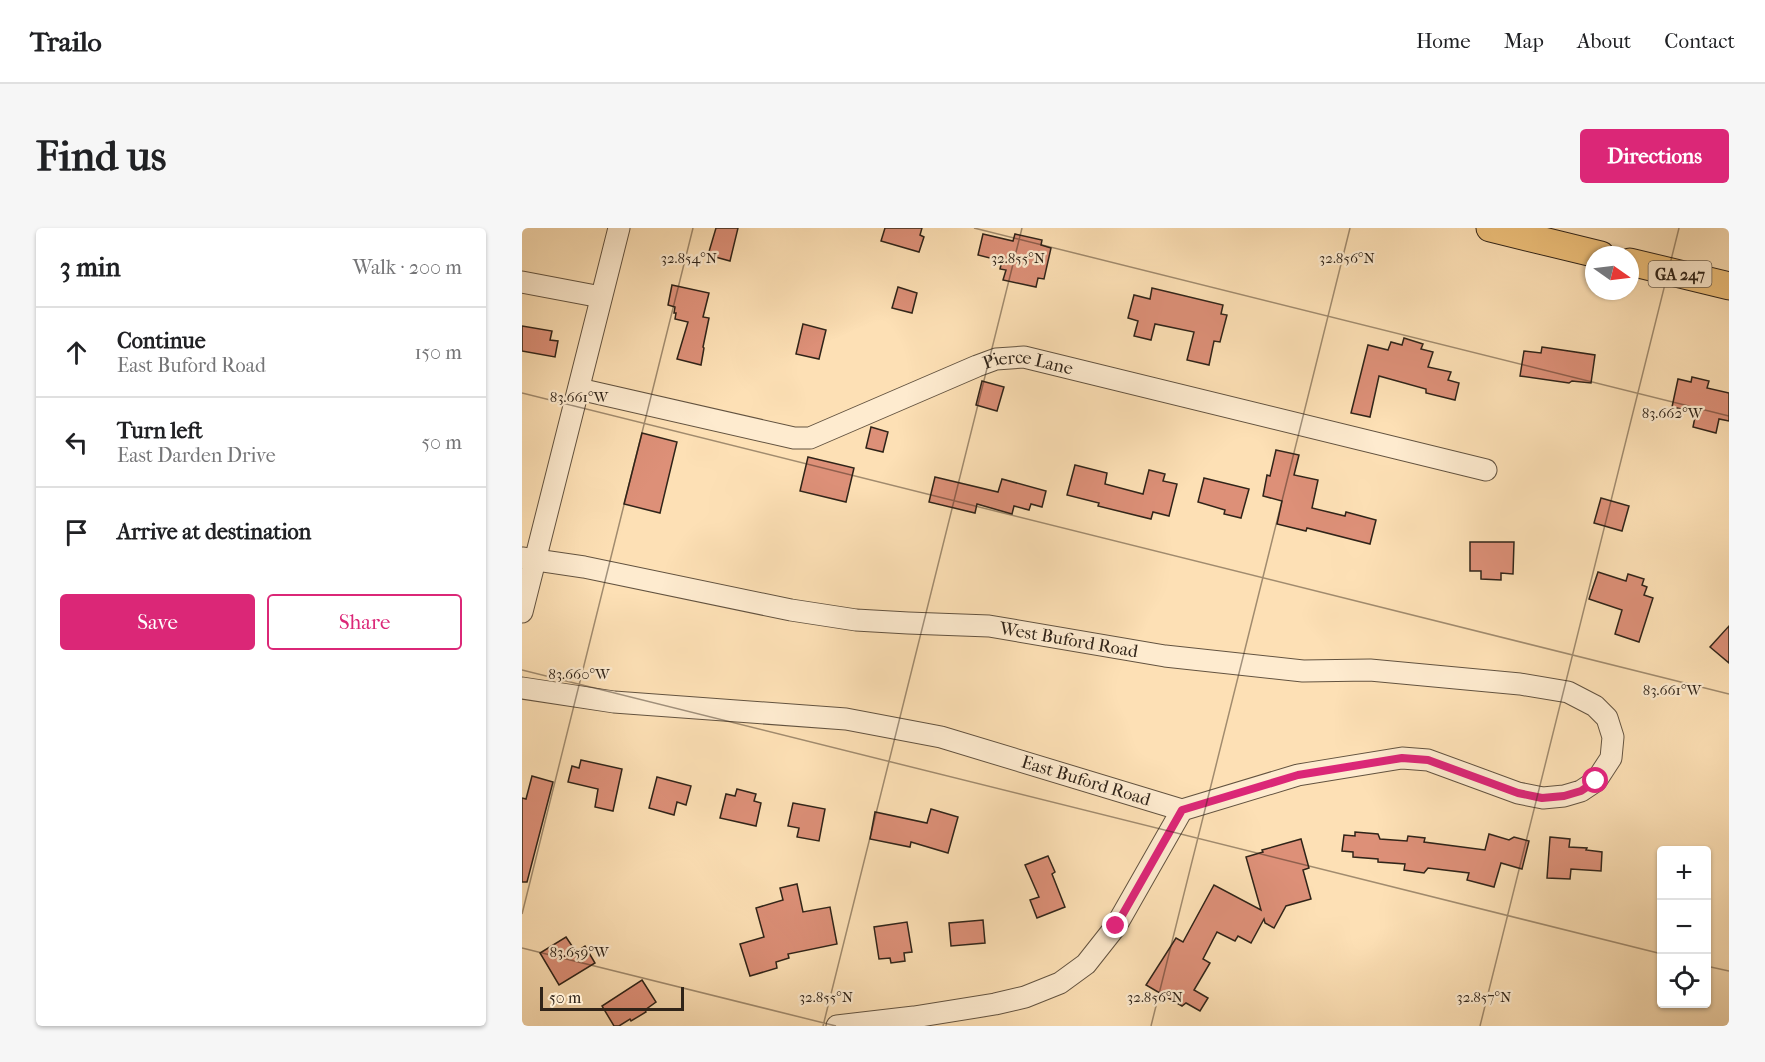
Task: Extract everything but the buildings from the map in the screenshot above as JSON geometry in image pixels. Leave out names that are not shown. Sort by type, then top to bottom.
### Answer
[{"type":"main road","points":[[1490,228],[1585,251]]},
{"type":"main road","name":"GA 247","points":[[1639,264],[1729,286]]},
{"type":"street","points":[[522,612],[529,559],[579,389],[619,228]]},
{"type":"street","points":[[522,282],[601,297]]},
{"type":"street","name":"Pierce Lane","points":[[579,389],[794,438],[810,438],[977,366],[996,359],[1024,357],[1486,470]]},
{"type":"street","name":"West Buford Road","points":[[529,559],[584,567],[791,610],[856,620],[989,626],[1165,656],[1303,671],[1370,670],[1520,684],[1568,692],[1595,706],[1606,718],[1614,737],[1611,758],[1596,781],[1581,791],[1564,796],[1542,798],[1518,793],[1428,760],[1402,758],[1298,775],[1182,810]]},
{"type":"street","name":"East Buford Road","points":[[522,688],[614,702],[846,719],[941,737],[1182,810]]},
{"type":"street","points":[[837,1026],[915,1022],[1025,997],[1060,983],[1086,964],[1116,926],[1182,810]]},
{"type":"route","points":[[1116,926],[1182,810],[1298,775],[1402,758],[1428,760],[1518,793],[1542,798],[1564,796],[1581,791],[1596,781]]}]
